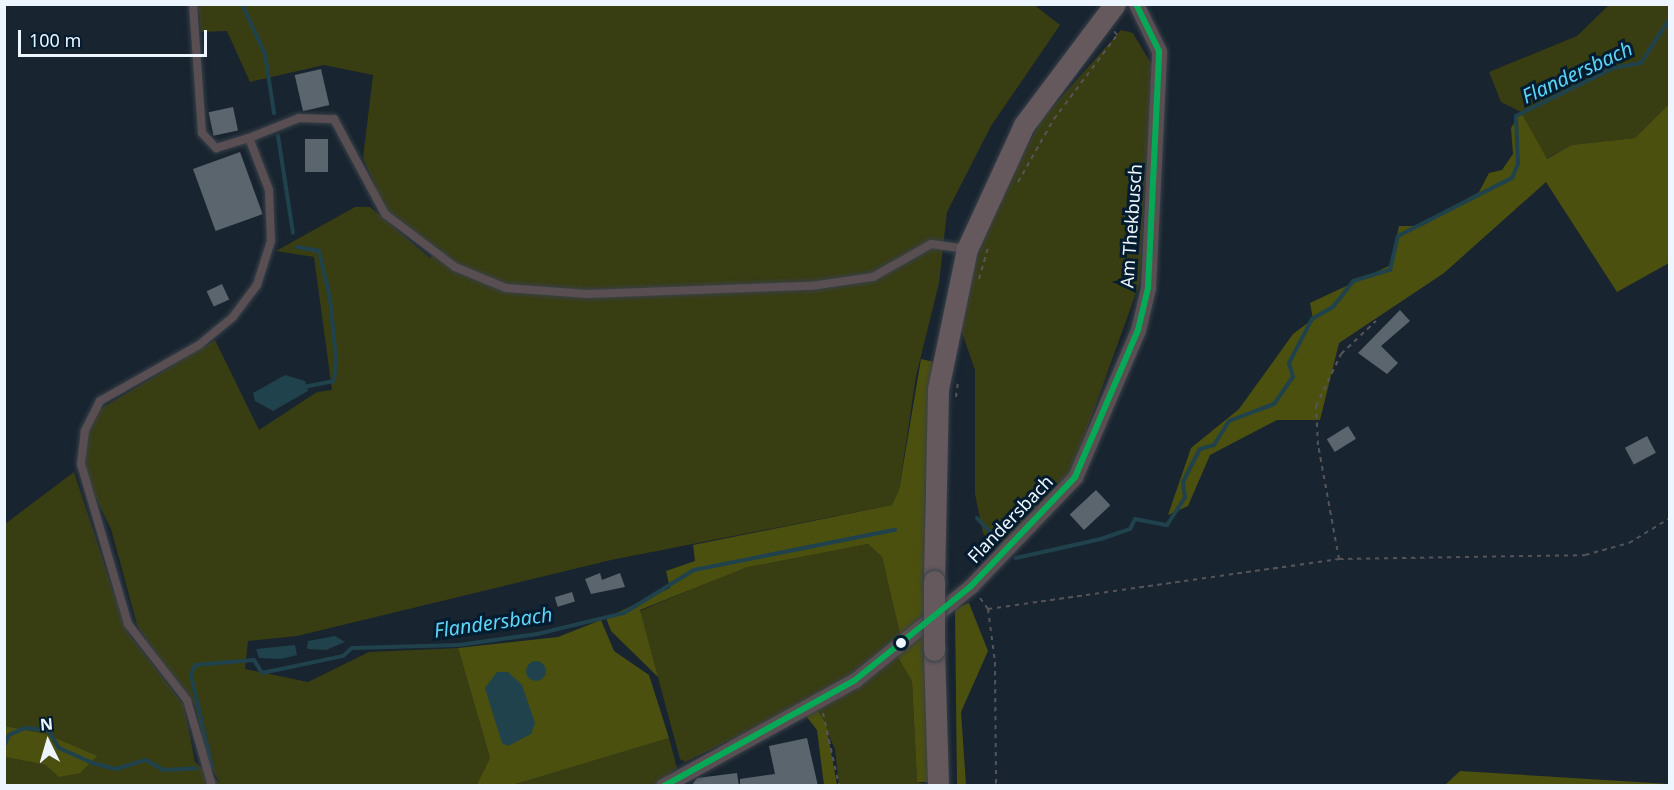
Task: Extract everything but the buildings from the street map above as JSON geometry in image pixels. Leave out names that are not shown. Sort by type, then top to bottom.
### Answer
[{"type":"main road","points":[[938,786],[933,518],[939,389],[967,249],[1024,125],[1109,12]]},
{"type":"street","name":"Am Thekbusch","points":[[1075,477],[1138,330],[1148,288],[1159,51],[1136,4]]},
{"type":"street","name":"Flandersbach","points":[[663,786],[714,753],[817,703],[902,644],[971,586],[1075,477]]},
{"type":"lane","points":[[193,4],[202,133],[216,148],[249,138],[299,118],[334,119],[385,214],[455,267],[506,288],[588,294],[811,286],[873,277],[931,244],[967,249]]},
{"type":"lane","points":[[212,786],[187,700],[128,624],[81,464],[85,431],[100,401],[213,335],[257,285],[272,218],[269,190],[249,138]]},
{"type":"path","points":[[1012,192],[1054,119],[1117,35],[1109,12]]},
{"type":"path","points":[[978,283],[993,235]]},
{"type":"path","points":[[1339,560],[1318,445],[1316,406],[1341,354],[1376,321]]},
{"type":"path","points":[[955,400],[958,378]]},
{"type":"path","points":[[988,609],[1339,560],[1585,555],[1629,543],[1670,518]]},
{"type":"path","name":"Flandersbach","points":[[971,586],[988,609],[995,662],[996,786]]},
{"type":"path","points":[[817,703],[828,723],[839,786]]},
{"type":"green space","points":[[1033,4],[1060,25],[991,126],[947,212],[939,283],[916,376],[899,490],[892,505],[611,560],[297,636],[248,641],[245,669],[308,682],[369,652],[458,648],[490,758],[477,784],[516,784],[669,738],[677,768],[655,785],[5,786],[5,757],[46,765],[46,734],[5,726],[5,524],[74,472],[126,630],[184,705],[195,762],[220,783],[208,762],[195,706],[138,628],[111,529],[85,476],[87,436],[97,411],[215,340],[259,430],[317,392],[332,390],[314,257],[276,251],[355,207],[370,207],[430,258],[437,249],[384,207],[363,158],[373,75],[324,65],[250,82],[227,31],[201,32],[198,5]]},
{"type":"green space","points":[[1609,5],[1669,5],[1669,104],[1635,138],[1571,145],[1546,159],[1521,112],[1501,102],[1489,72],[1577,36]]},
{"type":"green space","points":[[1121,30],[1133,33],[1153,67],[1140,282],[1072,471],[998,553],[983,533],[975,494],[975,370],[958,321],[988,221],[1041,120]]},
{"type":"green space","points":[[868,544],[882,557],[901,638],[816,699],[685,762],[680,759],[640,611],[747,566]]},
{"type":"green space","points":[[897,656],[912,681],[917,782],[929,785],[839,785],[835,749],[817,710]]},
{"type":"shaded area","points":[[1669,104],[1669,263],[1617,292],[1546,182],[1444,273],[1339,343],[1320,420],[1277,420],[1210,455],[1188,506],[1168,515],[1191,448],[1239,409],[1293,334],[1313,319],[1310,303],[1391,265],[1399,226],[1422,226],[1479,192],[1489,173],[1502,170],[1513,154],[1511,128],[1521,112],[1547,159],[1571,145],[1635,138]]},
{"type":"shaded area","points":[[921,359],[934,362],[925,499],[926,618],[901,638],[882,557],[868,544],[747,567],[640,610],[658,677],[611,631],[606,618],[670,588],[666,571],[695,561],[693,545],[892,505],[899,490]]},
{"type":"shaded area","points":[[969,603],[988,651],[961,712],[966,785],[957,785],[955,608]]},
{"type":"shaded area","points":[[601,620],[614,651],[649,675],[669,738],[516,784],[477,784],[490,758],[458,648],[558,637]]},
{"type":"shaded area","points":[[924,634],[929,782],[917,782],[912,681],[897,656]]},
{"type":"shaded area","points":[[817,710],[826,724],[837,785],[824,785],[817,730],[806,716]]},
{"type":"shaded area","points":[[5,726],[46,734],[97,756],[80,773],[59,777],[46,765],[5,757]]},
{"type":"shaded area","points":[[1460,771],[1669,784],[1669,785],[1445,785]]},
{"type":"water","points":[[285,375],[305,381],[308,391],[273,411],[255,401],[253,393]]},
{"type":"water","points":[[335,636],[345,642],[326,650],[307,649],[308,641]]},
{"type":"water","points":[[295,645],[297,655],[281,659],[259,658],[256,649]]},
{"type":"water","points":[[536,661],[543,664],[546,671],[543,678],[536,681],[529,678],[526,671],[529,664]]},
{"type":"water","points":[[497,672],[508,672],[522,685],[535,723],[531,734],[508,746],[502,743],[485,688]]},
{"type":"waterway","points":[[242,4],[265,54],[274,113]]},
{"type":"waterway","name":"Flandersbach","points":[[1016,558],[1101,539],[1130,529],[1135,519],[1167,525],[1185,497],[1183,482],[1200,449],[1214,445],[1229,421],[1274,404],[1293,377],[1289,363],[1312,319],[1333,307],[1353,281],[1390,270],[1398,236],[1512,178],[1518,164],[1516,116],[1613,68],[1641,63],[1670,18]]},
{"type":"waterway","points":[[278,136],[293,233]]},
{"type":"waterway","points":[[297,247],[319,251],[330,298],[336,359],[334,381],[304,387]]},
{"type":"waterway","name":"Flandersbach","points":[[977,518],[1000,543]]},
{"type":"waterway","name":"Flandersbach","points":[[212,767],[191,675],[195,665],[254,660],[262,673],[343,656],[352,648],[459,645],[537,634],[624,613],[694,570],[895,530]]},
{"type":"waterway","name":"Flandersbach","points":[[4,746],[9,735],[25,728],[48,730],[59,748],[93,763],[116,769],[146,760],[163,770],[196,768]]},
{"type":"transit line","points":[[664,786],[855,680],[971,586],[1075,477],[1138,330],[1148,288],[1159,51],[1136,4]]}]
